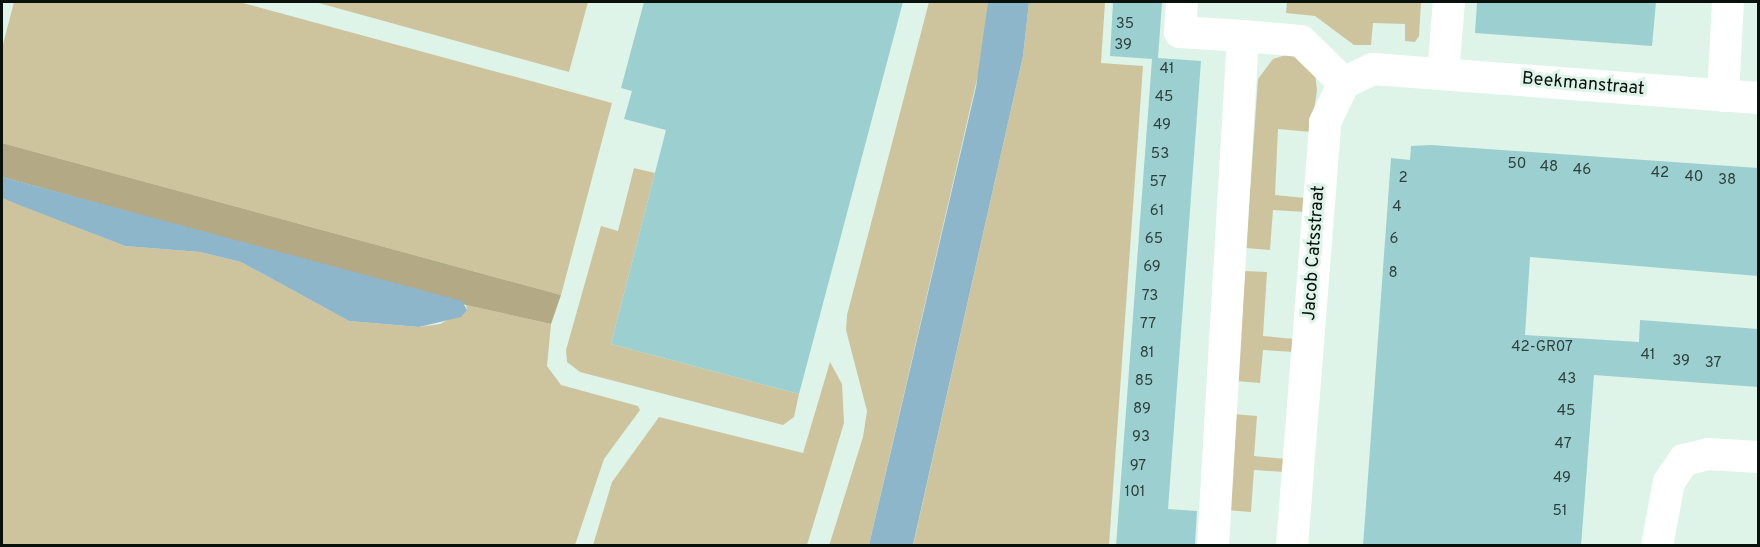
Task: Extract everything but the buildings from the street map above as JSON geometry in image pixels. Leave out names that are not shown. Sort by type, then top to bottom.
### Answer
[{"type":"street","points":[[1182,2],[1180,32],[1301,41],[1344,84]]},
{"type":"street","points":[[1443,74],[1449,2]]},
{"type":"street","points":[[1723,96],[1728,2]]},
{"type":"street","points":[[1213,546],[1243,36]]},
{"type":"street","name":"Beekmanstraat","points":[[1344,84],[1373,69],[1758,98]]},
{"type":"street","name":"Jacob Catsstraat","points":[[1293,546],[1325,122],[1344,84]]},
{"type":"street","points":[[1657,546],[1669,482],[1684,460],[1708,454],[1758,457]]},
{"type":"shaded area","points":[[14,2],[239,2],[612,103],[561,295],[2,143],[2,48]]},
{"type":"shaded area","points":[[315,2],[588,2],[569,72]]},
{"type":"shaded area","points":[[929,2],[988,2],[984,49],[869,545],[829,546],[863,437],[867,411],[846,330],[847,315]]},
{"type":"shaded area","points":[[1029,2],[1105,2],[1101,63],[1143,66],[1109,545],[913,546],[1023,56]]},
{"type":"shaded area","points":[[1287,2],[1421,2],[1419,36],[1415,42],[1405,41],[1405,24],[1373,23],[1371,45],[1354,45],[1315,16],[1286,13]]},
{"type":"shaded area","points":[[1295,52],[1315,74],[1317,90],[1311,132],[1278,129],[1275,195],[1305,198],[1305,212],[1273,210],[1270,250],[1246,248],[1258,79],[1273,59]]},
{"type":"shaded area","points":[[2,143],[561,295],[551,324],[466,305],[2,177]]},
{"type":"shaded area","points":[[634,168],[655,173],[611,344],[799,394],[794,417],[783,425],[580,372],[567,362],[566,350],[601,226],[618,231]]},
{"type":"shaded area","points":[[2,198],[125,246],[200,252],[241,262],[349,321],[419,327],[440,324],[467,310],[466,305],[551,324],[547,366],[561,385],[638,406],[640,410],[604,459],[575,545],[2,545]]},
{"type":"shaded area","points":[[1245,271],[1267,272],[1263,336],[1295,339],[1294,352],[1263,350],[1260,383],[1236,381]]},
{"type":"shaded area","points":[[830,362],[842,384],[844,423],[807,545],[593,545],[612,482],[659,417],[803,453]]},
{"type":"shaded area","points":[[1233,414],[1257,416],[1254,456],[1287,459],[1285,472],[1254,470],[1251,512],[1226,510]]},
{"type":"water","points":[[988,2],[1029,2],[1023,56],[913,545],[869,545],[976,87]]},
{"type":"water","points":[[2,177],[462,301],[467,310],[461,317],[419,327],[349,321],[241,262],[200,252],[125,246],[2,198]]}]
